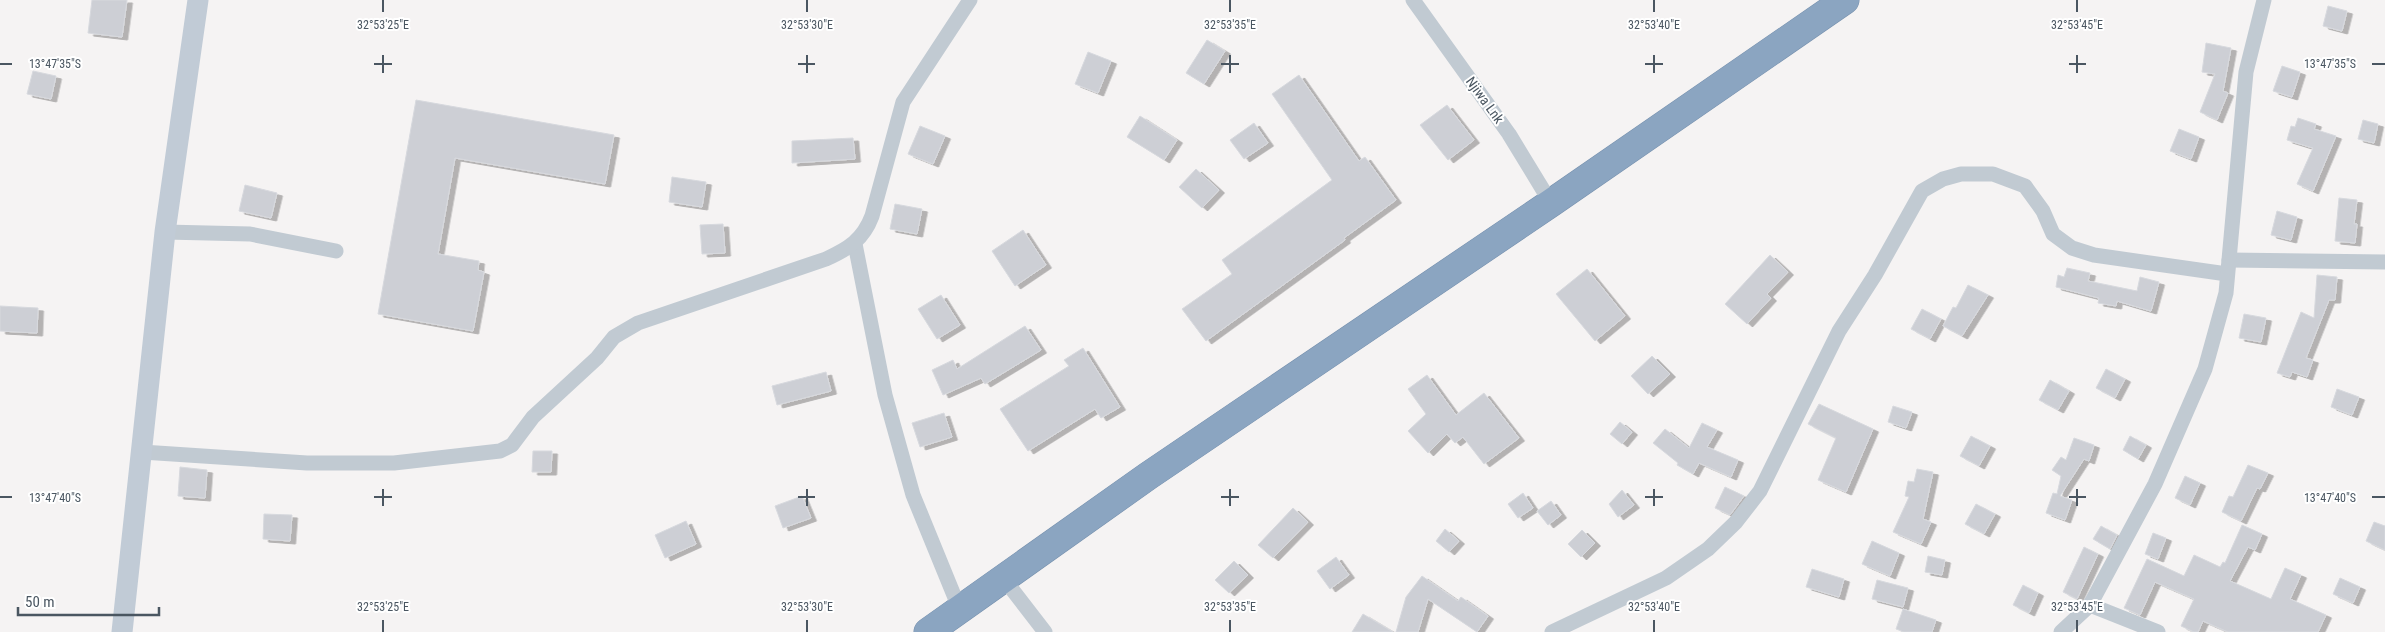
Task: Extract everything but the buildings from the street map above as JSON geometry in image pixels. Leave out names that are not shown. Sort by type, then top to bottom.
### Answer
[{"type":"highway","points":[[928,632],[1156,471],[1551,203],[1845,0]]},
{"type":"main road","points":[[122,632],[165,232],[198,0]]},
{"type":"street","points":[[142,452],[307,462],[394,464],[500,451],[512,445],[533,417],[597,358],[614,337],[638,323],[826,259],[855,244],[867,229],[872,216],[903,102],[970,0]]},
{"type":"street","name":"Njiwa Lnk","points":[[1413,0],[1509,134],[1551,203]]},
{"type":"street","points":[[2061,632],[2090,605],[2155,484],[2204,369],[2226,293],[2246,72],[2264,0]]},
{"type":"street","points":[[1552,632],[1666,578],[1708,549],[1736,522],[1760,491],[1840,331],[1875,275],[1922,191],[1942,178],[1960,174],[1994,174],[2025,186],[2043,211],[2053,234],[2072,248],[2094,255],[2228,267],[2385,262]]},
{"type":"street","points":[[165,232],[250,234],[336,251]]},
{"type":"street","points":[[855,244],[885,395],[913,495],[960,610]]},
{"type":"street","points":[[1004,579],[1046,632]]},
{"type":"street","points":[[2090,605],[2158,632]]}]
